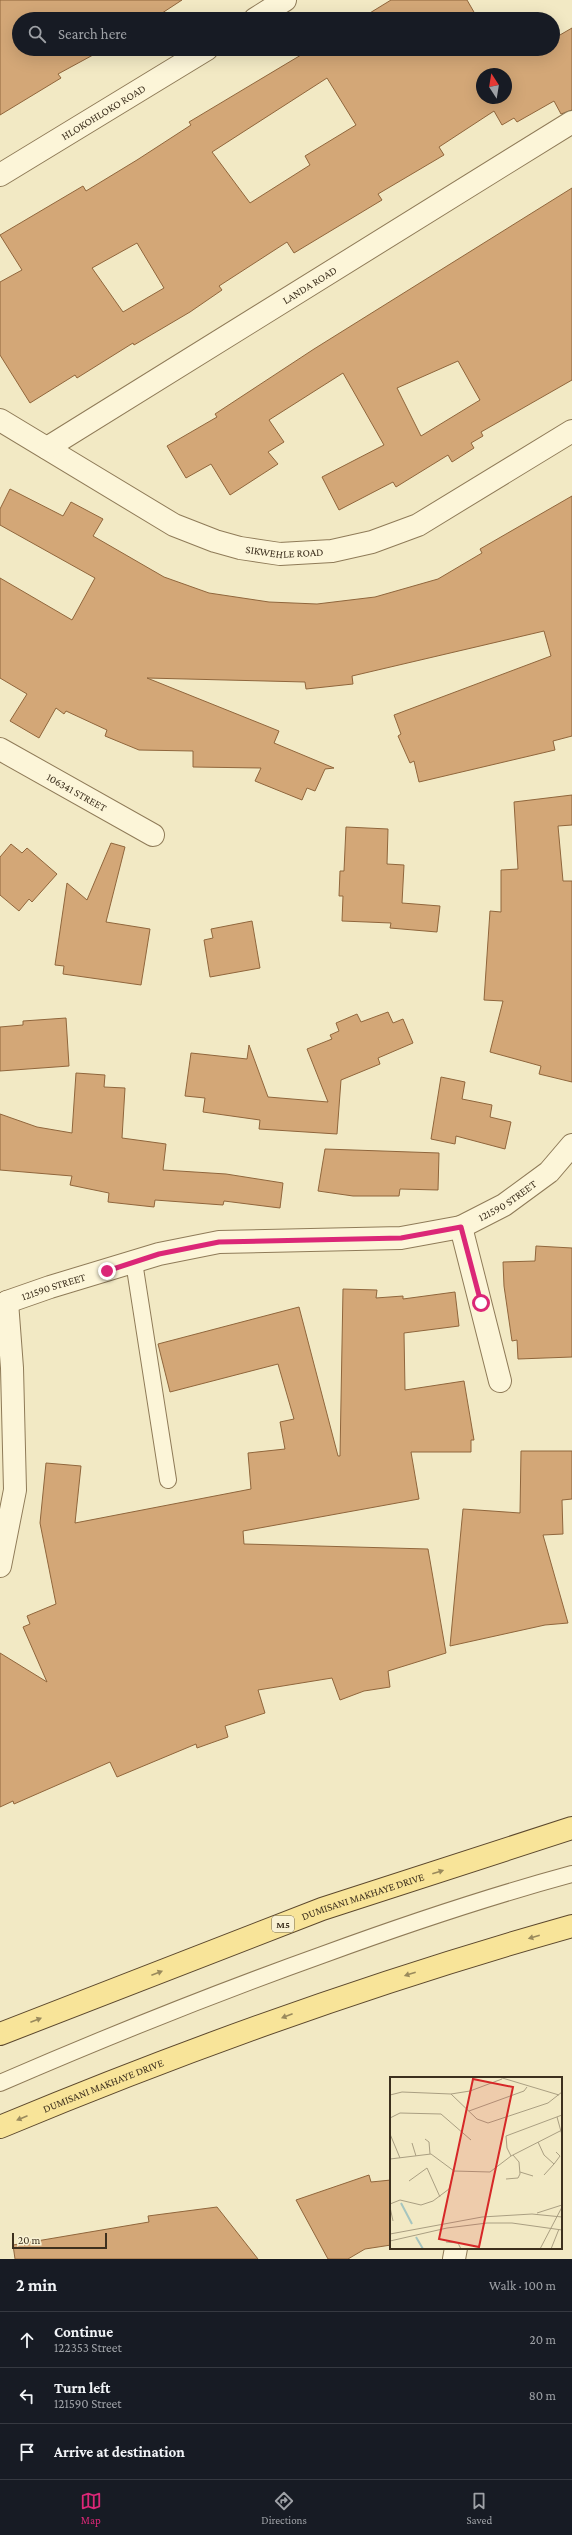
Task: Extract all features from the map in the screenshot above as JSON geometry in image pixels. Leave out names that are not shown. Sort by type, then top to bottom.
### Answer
[{"type":"main road","name":"DUMISANI MAKHAYE DRIVE","points":[[0,2034],[322,1909],[572,1828]]},
{"type":"main road","name":"DUMISANI MAKHAYE DRIVE","points":[[0,2127],[83,2092],[305,2009],[464,1956],[572,1926]]},
{"type":"street","points":[[266,12],[285,0]]},
{"type":"street","name":"HLOKOHLOKO ROAD","points":[[0,175],[196,56]]},
{"type":"street","name":"LANDA ROAD","points":[[47,448],[572,122]]},
{"type":"street","name":"SIKWEHLE ROAD","points":[[0,420],[174,525],[234,546],[280,554],[332,551],[372,542],[418,525],[572,431]]},
{"type":"street","name":"106341 STREET","points":[[0,749],[153,835]]},
{"type":"street","name":"121590 STREET","points":[[0,1566],[15,1490],[12,1368],[4,1300],[159,1254],[219,1242],[401,1238],[461,1227],[504,1205],[549,1172],[572,1145]]},
{"type":"street","points":[[461,1227],[500,1381]]},
{"type":"street","points":[[454,2259],[456,2249]]},
{"type":"lane","points":[[134,1262],[168,1480]]},
{"type":"lane","points":[[0,2083],[78,2049],[240,1985],[492,1896],[572,1874]]},
{"type":"building","points":[[0,0],[182,0],[164,12],[12,12],[12,56],[91,56],[58,74],[61,78],[0,115]]},
{"type":"building","points":[[391,0],[467,0],[474,12],[371,12]]},
{"type":"building","points":[[572,28],[572,110],[561,114],[554,101],[517,122],[514,118],[502,125],[494,111],[439,147],[444,155],[378,194],[382,200],[294,253],[287,242],[219,286],[222,290],[190,312],[134,345],[133,343],[77,378],[75,375],[30,403],[0,355],[0,282],[22,270],[0,235],[83,186],[86,191],[191,125],[189,122],[299,56],[560,56],[560,35]],"holes":[[[327,78],[356,125],[305,156],[310,165],[250,203],[212,152]],[[137,243],[164,288],[123,312],[92,268]]]},
{"type":"building","points":[[572,188],[572,380],[481,432],[483,436],[471,443],[474,448],[452,462],[448,455],[396,487],[393,482],[339,510],[322,477],[384,445],[343,373],[269,420],[284,442],[268,452],[278,464],[230,495],[211,464],[186,478],[167,446],[217,417],[215,414],[314,349]],"holes":[[[458,361],[480,400],[421,436],[397,388]]]},
{"type":"building","points":[[10,489],[63,516],[71,502],[103,519],[93,536],[164,577],[209,593],[269,602],[317,604],[375,597],[438,579],[482,553],[480,549],[572,496],[572,736],[553,741],[555,750],[419,782],[414,761],[410,763],[398,736],[401,734],[394,715],[551,656],[544,631],[352,676],[353,684],[306,689],[305,682],[147,678],[279,731],[274,743],[334,768],[325,769],[315,791],[307,788],[302,800],[255,781],[261,768],[193,767],[193,751],[139,750],[105,736],[107,730],[66,711],[64,714],[56,708],[39,738],[10,721],[27,694],[0,678],[0,578],[72,620],[95,578],[0,525],[0,509]]},
{"type":"building","points":[[572,795],[572,825],[558,826],[563,881],[572,881],[572,1082],[539,1074],[541,1066],[490,1052],[503,1001],[484,1000],[490,911],[501,912],[501,870],[518,869],[514,802]]},
{"type":"building","points":[[346,827],[388,829],[387,864],[404,865],[402,903],[440,906],[437,932],[390,928],[391,923],[342,921],[343,896],[339,896],[340,871],[344,871]]},
{"type":"building","points":[[111,843],[125,847],[106,922],[150,929],[141,985],[63,974],[64,966],[55,965],[67,883],[87,900]]},
{"type":"building","points":[[11,844],[22,853],[27,848],[57,874],[32,902],[29,899],[19,911],[0,895],[0,857]]},
{"type":"building","points":[[252,921],[260,968],[210,977],[204,940],[213,938],[211,929]]},
{"type":"building","points":[[388,1012],[393,1023],[403,1019],[413,1043],[378,1058],[380,1064],[341,1080],[337,1134],[259,1129],[260,1120],[203,1112],[205,1098],[185,1096],[191,1053],[247,1059],[249,1045],[268,1097],[328,1102],[307,1049],[332,1039],[330,1035],[339,1031],[336,1023],[357,1014],[361,1022]]},
{"type":"building","points":[[66,1018],[69,1066],[0,1071],[0,1027],[23,1025],[23,1021]]},
{"type":"building","points":[[76,1073],[105,1075],[104,1087],[125,1088],[122,1138],[166,1144],[163,1170],[226,1174],[283,1183],[280,1208],[224,1201],[223,1205],[155,1200],[154,1207],[108,1202],[109,1193],[70,1185],[72,1176],[0,1170],[0,1114],[37,1127],[72,1133]]},
{"type":"building","points":[[441,1077],[465,1082],[462,1099],[492,1105],[490,1117],[511,1122],[505,1149],[456,1136],[455,1144],[431,1139]]},
{"type":"building","points":[[325,1149],[439,1153],[438,1190],[400,1189],[399,1196],[353,1196],[318,1191]]},
{"type":"building","points":[[536,1246],[572,1248],[572,1357],[518,1359],[517,1340],[512,1341],[504,1286],[503,1262],[535,1261]]},
{"type":"building","points":[[343,1289],[377,1290],[376,1298],[403,1296],[403,1299],[455,1292],[459,1326],[404,1333],[405,1390],[464,1381],[474,1440],[471,1440],[471,1452],[411,1452],[419,1499],[243,1531],[244,1544],[428,1549],[446,1653],[388,1671],[390,1687],[364,1691],[340,1700],[332,1678],[258,1690],[265,1713],[225,1726],[228,1737],[197,1748],[196,1744],[117,1777],[110,1762],[14,1804],[13,1801],[0,1807],[0,1653],[47,1682],[23,1627],[30,1624],[27,1616],[56,1604],[40,1523],[46,1463],[81,1466],[75,1523],[251,1489],[248,1453],[285,1449],[280,1422],[294,1419],[278,1364],[170,1392],[158,1344],[299,1307],[338,1456],[340,1456]]},
{"type":"building","points":[[521,1451],[572,1451],[572,1499],[562,1500],[563,1534],[543,1535],[568,1623],[545,1625],[450,1646],[463,1509],[520,1513]]},
{"type":"building","points":[[369,2175],[371,2182],[390,2180],[390,2245],[365,2249],[348,2259],[328,2259],[296,2200]]},
{"type":"building","points":[[217,2207],[258,2259],[15,2259],[13,2245],[149,2222],[148,2216]]},
{"type":"route","points":[[107,1271],[159,1254],[219,1242],[401,1238],[437,1234],[461,1227],[481,1303]]}]
